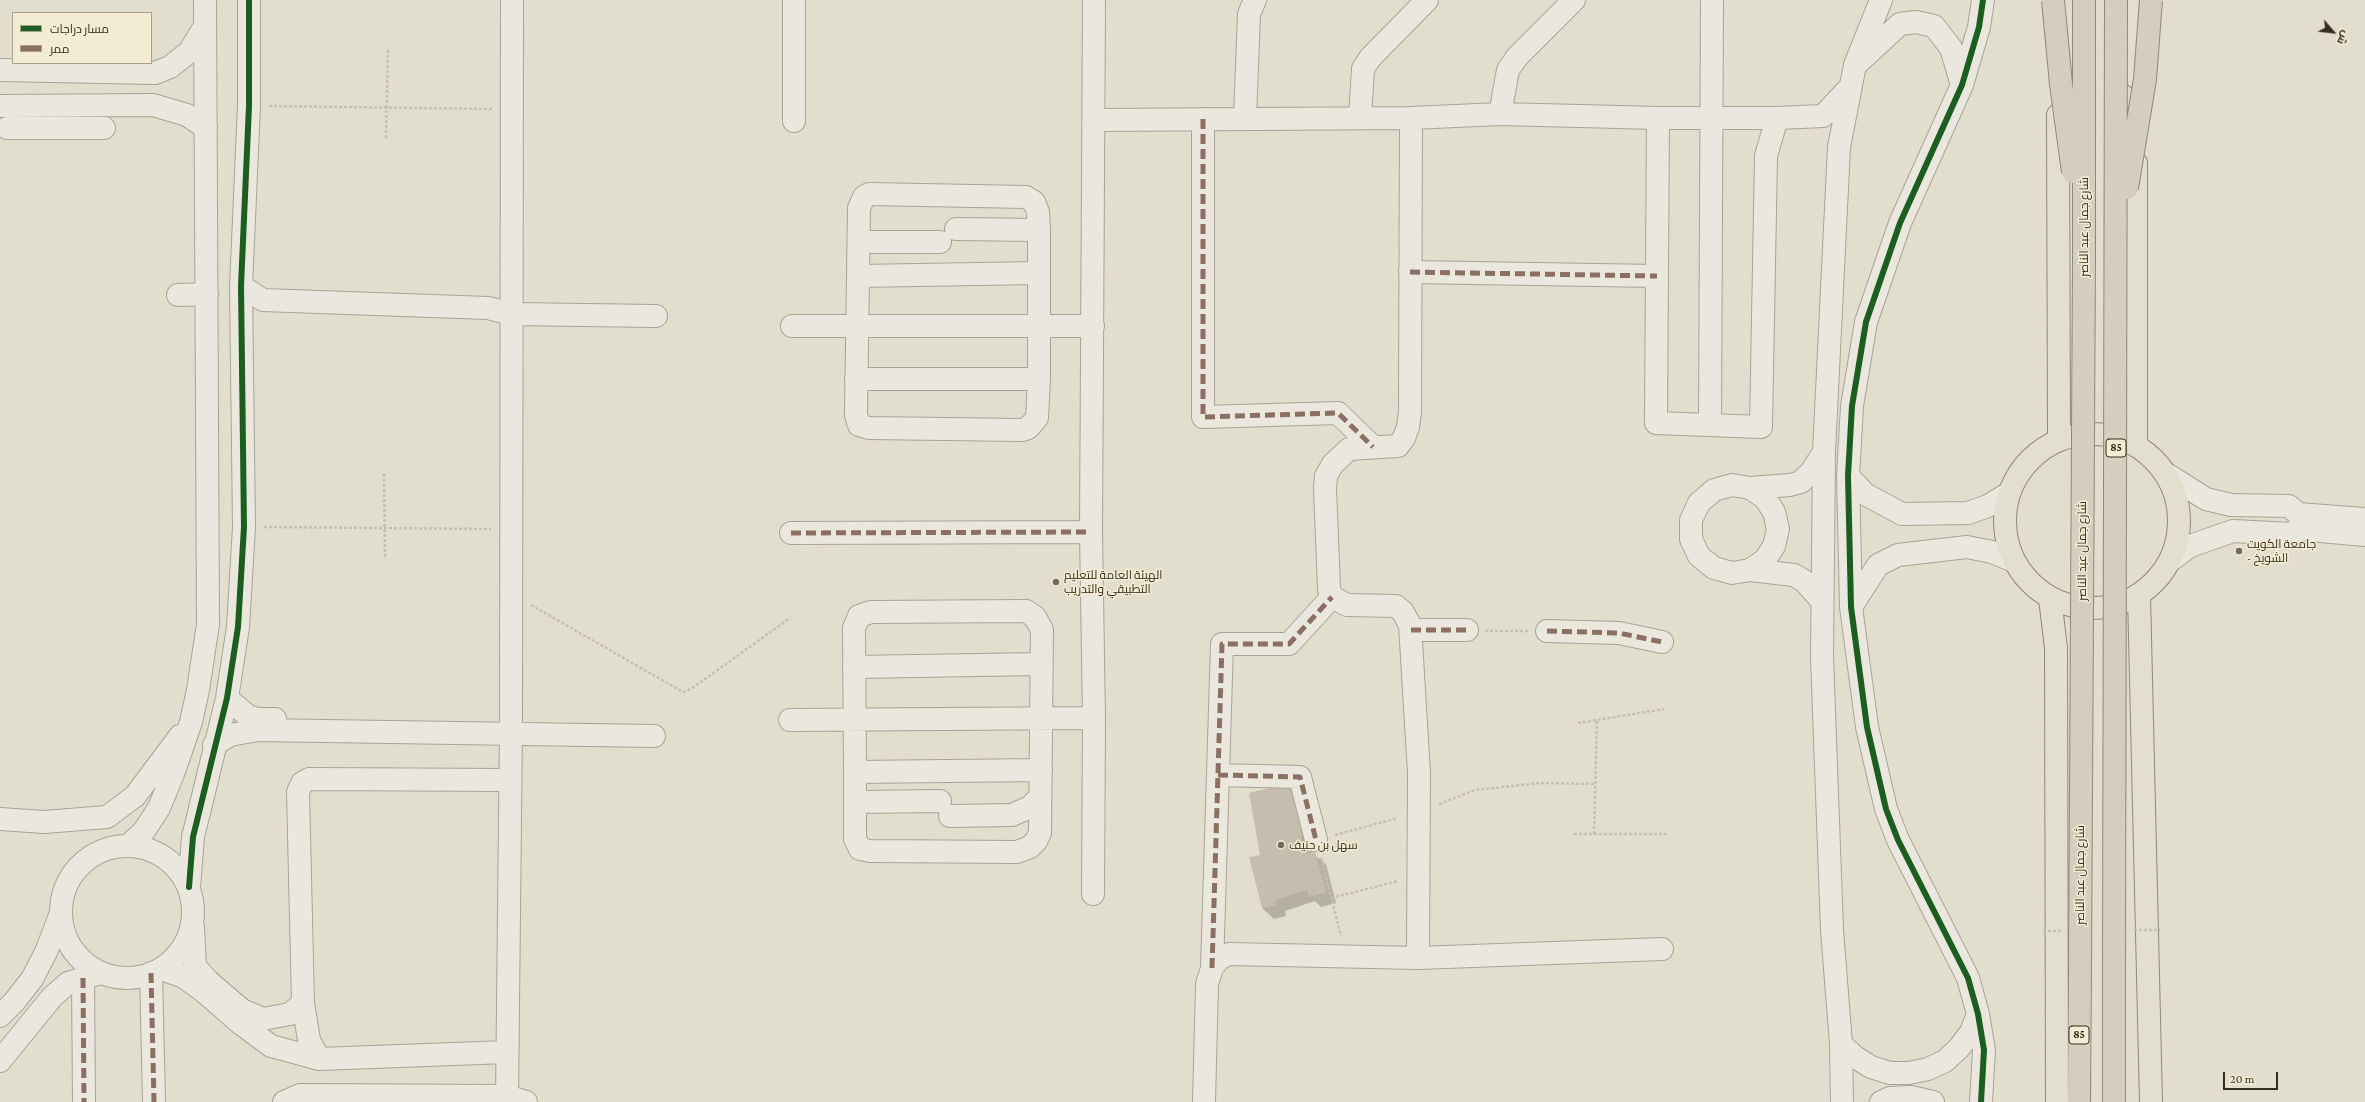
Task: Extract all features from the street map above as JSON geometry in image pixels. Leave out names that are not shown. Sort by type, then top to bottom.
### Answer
[{"type":"highway","points":[[2053,0],[2061,84],[2084,259]]},
{"type":"highway","name":"شارع جمال عبد الناصر","points":[[2079,1102],[2084,0]]},
{"type":"highway","name":"85","points":[[2114,1102],[2116,0]]},
{"type":"highway","points":[[2116,254],[2145,79],[2151,0]]},
{"type":"main road","points":[[2058,0],[2059,440]]},
{"type":"main road","points":[[2136,0],[2136,444]]},
{"type":"main road","points":[[2085,433],[2111,435],[2136,444],[2168,475],[2176,495],[2180,518],[2178,540],[2170,561],[2157,580],[2139,595],[2118,605],[2095,609],[2072,607],[2050,598],[2029,582],[2014,561],[2006,532],[2005,516],[2009,493],[2020,472],[2037,453],[2059,440],[2085,433]]},
{"type":"main road","points":[[2139,595],[2150,1102]]},
{"type":"main road","points":[[2050,598],[2056,648],[2057,1102]]},
{"type":"street","points":[[128,846],[144,831],[159,808],[174,774],[191,722],[198,690],[208,624],[209,559],[205,0]]},
{"type":"street","points":[[249,0],[249,106],[240,286],[244,527],[243,560],[238,627],[227,698],[214,745],[194,837],[189,887],[193,913],[193,948],[195,966],[208,981],[242,1010],[263,1019],[290,1014],[303,1003]]},
{"type":"street","points":[[284,1102],[300,1095],[513,1100],[507,1052],[512,594],[512,0]]},
{"type":"street","points":[[794,0],[794,122]]},
{"type":"street","points":[[1093,894],[1094,718],[1091,532],[1094,0]]},
{"type":"street","points":[[1245,118],[1249,14],[1255,0]]},
{"type":"street","points":[[1360,118],[1363,69],[1370,58],[1427,0]]},
{"type":"street","points":[[1500,114],[1508,70],[1517,57],[1574,0]]},
{"type":"street","points":[[1710,424],[1712,0]]},
{"type":"street","points":[[1842,1102],[1842,1044],[1832,930],[1821,600],[1824,452],[1839,147],[1855,65],[1881,0]]},
{"type":"street","points":[[1981,1102],[1984,1050],[1978,1014],[1968,978],[1898,840],[1886,809],[1867,727],[1851,606],[1848,476],[1852,406],[1866,322],[1900,222],[1962,85],[1979,27],[1983,0]]},
{"type":"street","points":[[1855,65],[1900,24],[1916,22],[1934,26],[1951,48],[1962,85]]},
{"type":"street","points":[[0,70],[154,73],[170,67],[189,52],[205,25]]},
{"type":"street","points":[[104,106],[105,71]]},
{"type":"street","points":[[1094,120],[1411,118],[1500,114],[1712,119],[1823,116],[1851,86]]},
{"type":"street","points":[[104,128],[4,135],[5,106],[153,105],[171,109],[187,115],[206,128]]},
{"type":"street","points":[[1823,116],[1839,147]]},
{"type":"street","points":[[1411,118],[1410,412],[1408,427],[1404,438],[1398,446],[1348,450],[1332,464],[1326,476],[1329,589],[1332,597],[1347,605],[1396,606],[1403,612],[1411,630],[1419,774],[1418,958]]},
{"type":"street","points":[[1658,118],[1656,423],[1761,427],[1766,156],[1777,118]]},
{"type":"street","points":[[1203,119],[1203,417],[1338,413],[1373,447]]},
{"type":"street","points":[[875,194],[1026,197],[1037,206],[1039,230],[1039,379],[1037,418],[1028,428],[1022,430],[863,427],[856,420],[856,380],[860,202],[864,197],[875,194]]},
{"type":"street","points":[[859,242],[1039,230]]},
{"type":"street","points":[[1410,272],[1656,276]]},
{"type":"street","points":[[858,276],[1039,273]]},
{"type":"street","points":[[240,286],[263,300],[488,308],[512,314],[656,316]]},
{"type":"street","points":[[178,295],[207,294]]},
{"type":"street","points":[[241,326],[261,313],[487,321],[512,314]]},
{"type":"street","points":[[792,326],[1093,326]]},
{"type":"street","points":[[856,380],[1039,379]]},
{"type":"street","points":[[1821,600],[1804,581],[1794,575],[1750,570],[1732,573],[1714,568],[1699,556],[1691,539],[1691,520],[1699,503],[1714,490],[1732,485],[1750,488],[1790,485],[1801,482],[1811,472],[1824,452]]},
{"type":"street","points":[[2168,475],[2206,499],[2231,505],[2289,506],[2298,522],[2365,535]]},
{"type":"street","points":[[1848,476],[1865,494],[1879,504],[1902,514],[1968,513],[1988,506],[2009,493]]},
{"type":"street","points":[[1750,488],[1765,498],[1774,512],[1778,529],[1774,546],[1768,555],[1750,570]]},
{"type":"street","points":[[2298,522],[2365,519]]},
{"type":"street","points":[[2170,561],[2190,546],[2233,531],[2292,534],[2298,522]]},
{"type":"street","points":[[791,534],[1091,532]]},
{"type":"street","points":[[1851,606],[1878,564],[1898,555],[1967,547],[1992,552],[2014,561]]},
{"type":"street","points":[[209,559],[243,560]]},
{"type":"street","points":[[1204,1102],[1207,984],[1212,968],[1222,644],[1289,644],[1332,597]]},
{"type":"street","points":[[1026,611],[1035,617],[1041,626],[1041,664],[1040,833],[1030,847],[1017,852],[865,851],[860,849],[855,839],[855,622],[865,613],[871,612],[1026,611]]},
{"type":"street","points":[[208,624],[238,627]]},
{"type":"street","points":[[1411,630],[1467,630]]},
{"type":"street","points":[[1547,631],[1619,633],[1662,642]]},
{"type":"street","points":[[854,667],[1041,664]]},
{"type":"street","points":[[227,698],[240,711],[257,719],[511,730]]},
{"type":"street","points":[[790,720],[1094,718]]},
{"type":"street","points":[[0,819],[44,822],[107,816],[135,796],[191,722]]},
{"type":"street","points":[[214,745],[230,735],[258,730],[654,731]]},
{"type":"street","points":[[854,772],[1041,770]]},
{"type":"street","points":[[1218,775],[1300,777],[1316,840]]},
{"type":"street","points":[[318,1059],[309,1040],[303,1003],[298,806],[298,792],[302,783],[309,779],[510,780]]},
{"type":"street","points":[[855,802],[1012,815],[1030,807],[1040,797]]},
{"type":"street","points":[[0,1016],[32,979],[46,952],[61,912],[66,886],[81,865],[102,850],[128,846],[153,851],[175,865],[189,887]]},
{"type":"street","points":[[61,912],[66,937],[92,976],[84,1102]]},
{"type":"street","points":[[0,1061],[52,997],[68,983],[92,976],[126,978],[156,971],[174,958],[184,945],[191,929],[193,913]]},
{"type":"street","points":[[1212,968],[1219,959],[1229,954],[1418,958],[1662,949]]},
{"type":"street","points":[[156,971],[182,976],[202,990],[240,1023],[271,1046],[318,1059],[507,1052]]},
{"type":"street","points":[[154,1102],[156,971]]},
{"type":"street","points":[[1842,1044],[1855,1057],[1872,1067],[1890,1072],[1909,1073],[1928,1069],[1945,1061],[1963,1043],[1978,1014]]},
{"type":"street","points":[[1881,1102],[1890,1098],[1911,1097],[1933,1102]]},
{"type":"path","points":[[386,138],[388,49]]},
{"type":"path","points":[[249,106],[512,109]]},
{"type":"path","points":[[384,474],[385,557]]},
{"type":"path","points":[[244,527],[512,529]]},
{"type":"path","points":[[512,594],[683,692],[691,689],[790,618]]},
{"type":"path","points":[[1467,630],[1547,631]]},
{"type":"path","points":[[1578,723],[1664,709]]},
{"type":"path","points":[[1594,834],[1597,719]]},
{"type":"path","points":[[1346,956],[1316,840],[1419,812],[1475,790],[1540,783],[1596,784]]},
{"type":"path","points":[[1574,834],[1666,834]]},
{"type":"path","points":[[1331,898],[1418,876]]},
{"type":"building","name":"سهل بن حنيف","points":[[1293,782],[1307,835],[1301,838],[1306,854],[1315,852],[1326,892],[1309,897],[1307,890],[1275,900],[1276,905],[1262,908],[1249,857],[1260,855],[1249,793]]},
{"type":"marked path","points":[[1203,119],[1203,417],[1338,413],[1373,447]]},
{"type":"marked path","points":[[1410,272],[1657,276]]},
{"type":"marked path","points":[[791,533],[1091,532]]},
{"type":"marked path","points":[[1212,968],[1222,644],[1289,644],[1332,597]]},
{"type":"marked path","points":[[1411,630],[1467,630]]},
{"type":"marked path","points":[[1547,631],[1619,633],[1662,642]]},
{"type":"marked path","points":[[1218,775],[1300,777],[1316,840]]},
{"type":"marked path","points":[[151,973],[154,1102]]},
{"type":"marked path","points":[[83,978],[84,1102]]},
{"type":"cycle path","points":[[189,887],[193,837],[227,698],[238,627],[244,527],[241,286],[249,106],[249,0]]},
{"type":"cycle path","points":[[1981,1102],[1984,1050],[1978,1014],[1968,978],[1898,840],[1886,809],[1867,727],[1851,607],[1848,476],[1852,406],[1866,322],[1900,223],[1962,85],[1979,27],[1983,0]]},
{"type":"place","name":"جامعة الكويت - الشويخ","points":[[2239,551]]},
{"type":"place","name":"الهيئة العامة للتعليم التطبيقي والتدريب","points":[[1056,582]]},
{"type":"place","name":"سهل بن حنيف","points":[[1281,845]]}]
